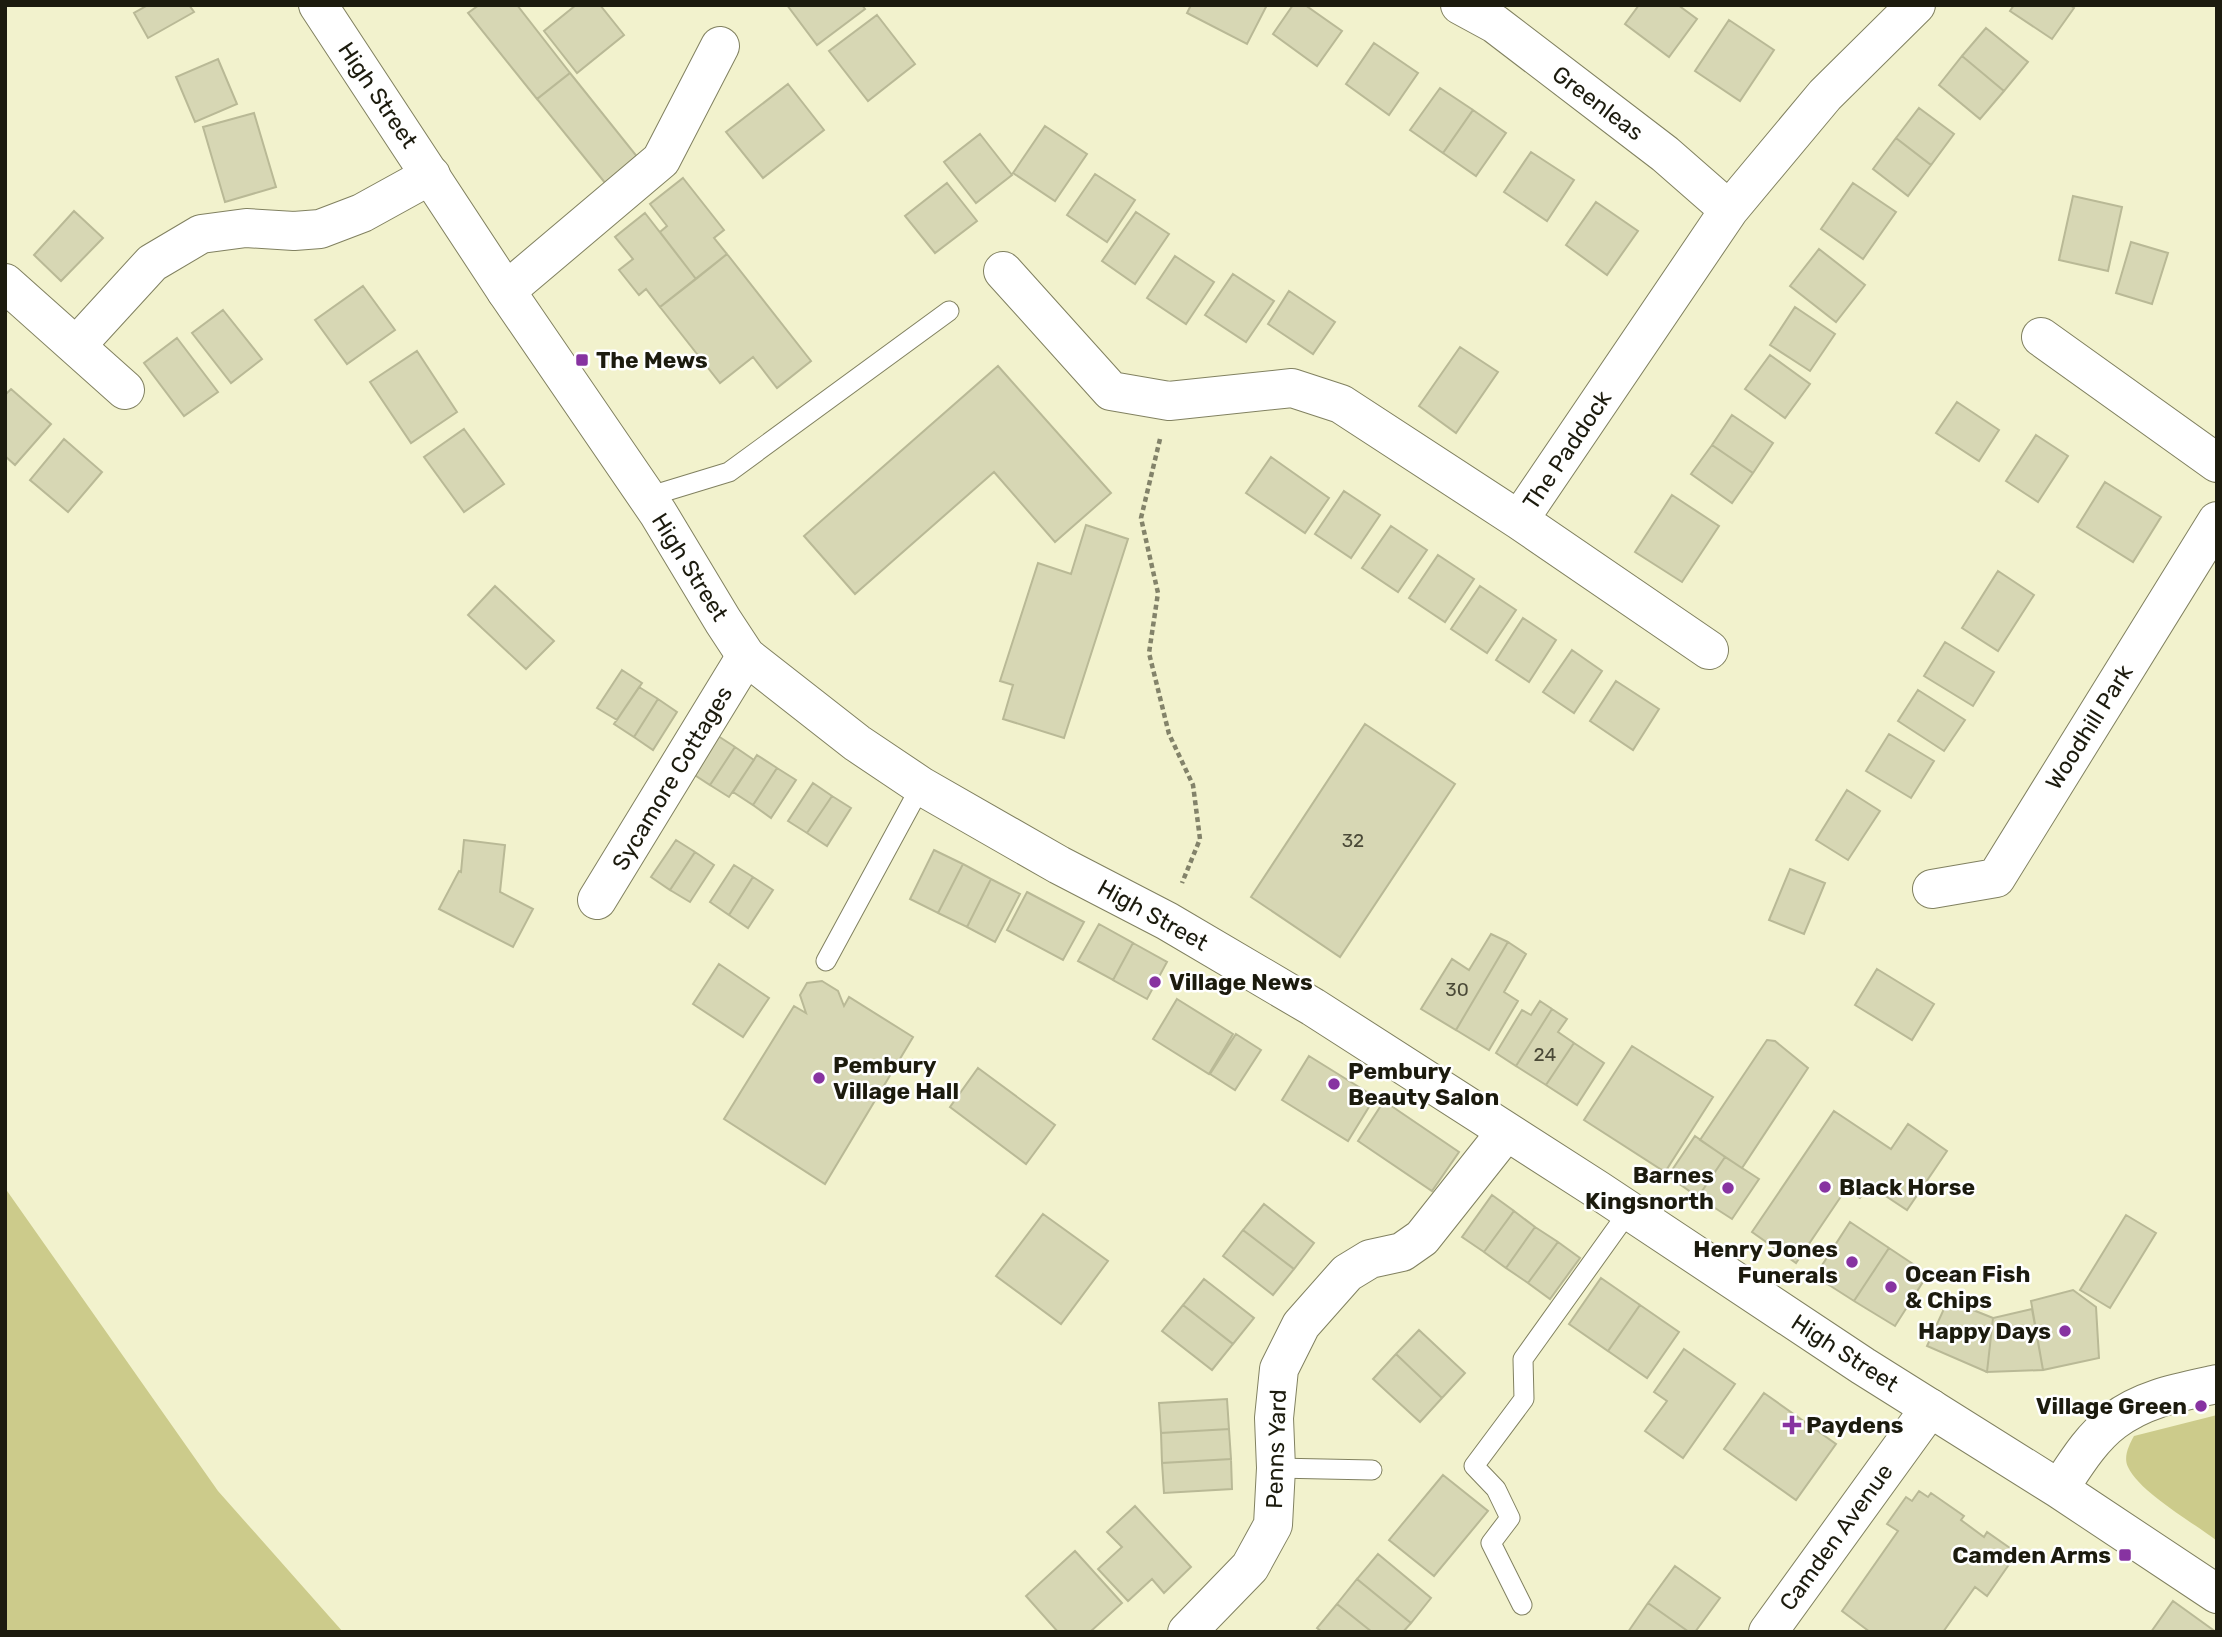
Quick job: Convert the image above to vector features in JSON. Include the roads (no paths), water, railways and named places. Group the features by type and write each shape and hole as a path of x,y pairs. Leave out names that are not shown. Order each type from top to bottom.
{"street":[{"name":"High Street","path":"318,5 506,291 647,497 746,656 857,743 921,786 1059,865 1167,921 1313,1007 2217,1594"},
{"name":"Greenleas","path":"1460,5 1496,24 1664,154 1730,210"},
{"name":"The Paddock","path":"1003,271 1111,391 1169,401 1292,388 1341,404 1519,520 1730,210 1825,95 1916,5"},
{"path":"506,291 661,160 720,46"},
{"path":"76,346 152,263 201,234 246,228 294,231 320,229 362,213 431,175"},
{"path":"5,283 125,390"},
{"path":"2041,337 2217,463"},
{"path":"1519,520 1709,650"},
{"name":"Woodhill Park","path":"1932,889 1996,878 2217,521"},
{"name":"Sycamore Cottages","path":"597,900 746,656"},
{"name":"Penns Yard","path":"1187,1632 1251,1567 1273,1525 1276,1468 1274,1418 1279,1369 1301,1325 1348,1273 1370,1259 1402,1252 1422,1238 1506,1132"},
{"path":"2059,1489 2089,1446 2113,1421 2155,1399 2217,1384"},
{"name":"Camden Avenue","path":"1768,1632 1930,1408"}],"lane":[{"path":"647,497 729,471 949,311"},
{"path":"826,961 921,786"},
{"path":"1522,1605 1491,1543 1510,1518 1496,1489 1474,1466 1524,1399 1523,1359 1629,1211"},
{"path":"1276,1468 1372,1470"}],"place":[{"name":"The Mews","path":"582,360"},
{"name":"Village News","path":"1155,982"},
{"name":"Pembury Village Hall","path":"819,1078"},
{"name":"Pembury Beauty Salon","path":"1334,1084"},
{"name":"Black Horse","path":"1825,1187"},
{"name":"Barnes Kingsnorth","path":"1728,1188"},
{"name":"Henry Jones Funerals","path":"1852,1262"},
{"name":"Ocean Fish & Chips","path":"1891,1287"},
{"name":"Happy Days","path":"2065,1331"},
{"name":"Village Green","path":"2201,1406"},
{"name":"Paydens","path":"1792,1425"},
{"name":"Camden Arms","path":"2125,1555"}]}
